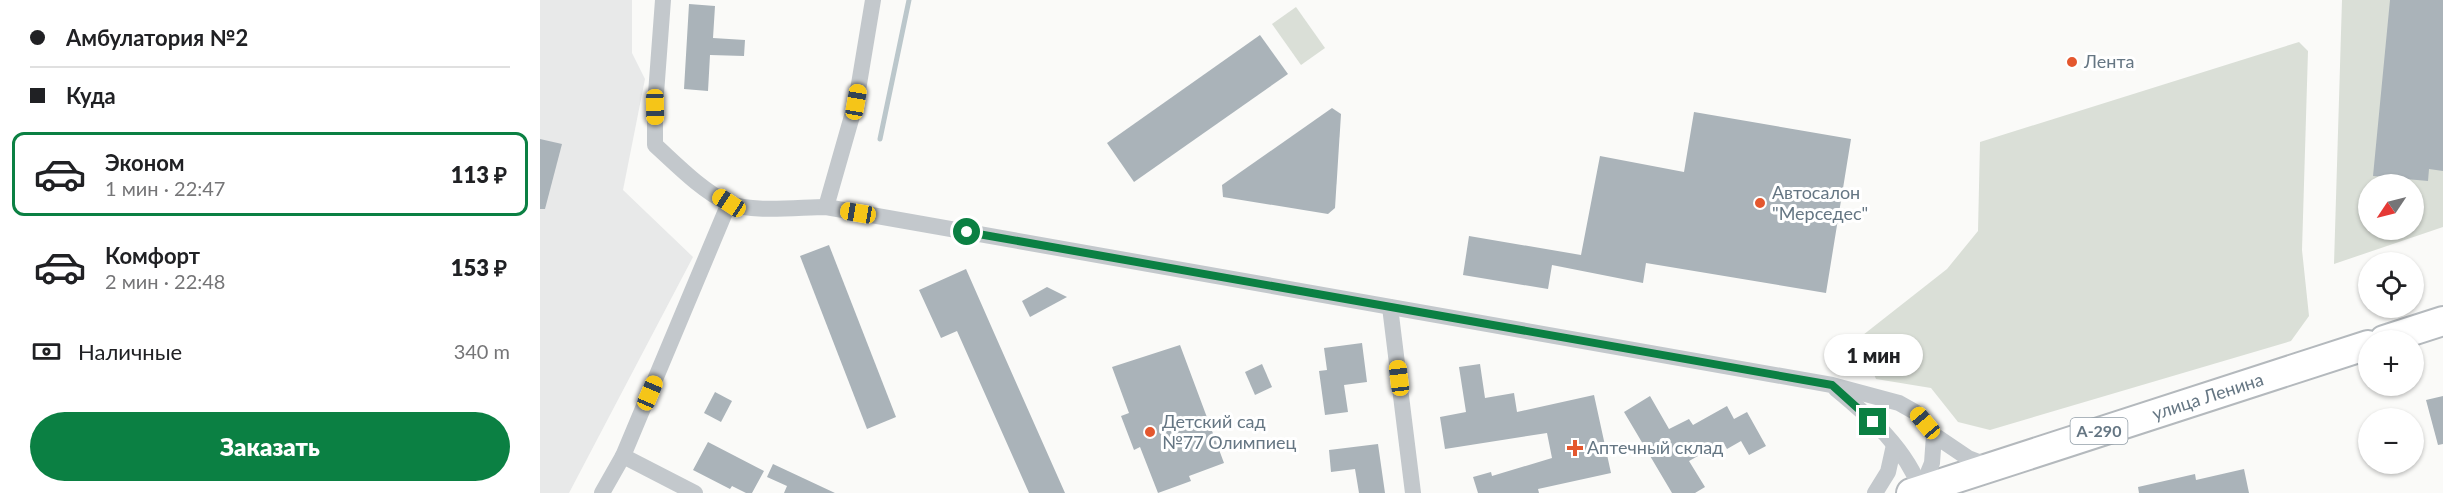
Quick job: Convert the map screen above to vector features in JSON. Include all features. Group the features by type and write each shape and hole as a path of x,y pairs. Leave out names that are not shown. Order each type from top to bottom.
{"highway":[{"path":"2415,330 2443,321"},
{"name":"улица Ленина","path":"1918,492 1989,466 2358,348"}],"street":[{"path":"663,0 655,107 656,145 693,179 729,203 752,207 826,207 1832,385 1899,403 1915,412 1934,435 1968,458 1989,466"},
{"path":"826,207 856,102 873,0"},
{"path":"602,493 623,456 729,203"},
{"path":"1390,307 1413,493"},
{"path":"1832,385 1863,411 1905,458 1918,492"},
{"path":"1918,492 1932,463 1934,435"},
{"path":"1875,493 1888,472 1894,445"},
{"path":"623,456 695,493"}],"shaded area":[{"path":"540,0 632,0 632,53 645,79 623,190 693,257 569,493 540,493"},
{"path":"2342,0 2443,0 2443,227 2424,233 2424,174 2358,174 2358,240 2405,240 2369,252 2358,252 2358,256 2334,264"},
{"path":"1296,7 1325,48 1301,65 1272,24"},
{"path":"2299,42 2308,51 2302,250 2309,316 2291,341 1990,430 1958,422 1931,388 1876,379 1866,356 1863,335 1947,269 1978,231 1980,142"}],"building":[{"path":"2390,0 2443,0 2443,171 2429,169 2428,181 2424,181 2424,174 2373,174"},
{"path":"689,4 715,6 713,38 745,40 744,56 710,55 708,91 684,89"},
{"path":"1260,35 1288,74 1134,182 1107,143"},
{"path":"1332,108 1341,114 1335,208 1328,214 1223,197 1222,185"},
{"name":"Автосалон \"Мерседес\"","path":"1694,112 1851,139 1826,293 1646,263 1643,283 1552,265 1548,289 1463,275 1469,236 1581,255 1600,156 1684,172"},
{"path":"540,139 562,144 545,209 540,209"},
{"path":"829,245 896,417 867,429 800,256"},
{"path":"966,269 1065,493 1029,493 957,331 941,338 919,290"},
{"path":"1047,287 1067,297 1030,317 1022,301"},
{"path":"1362,343 1367,382 1344,385 1348,412 1325,415 1319,371 1327,370 1324,348"},
{"path":"1180,345 1224,463 1189,476 1191,481 1158,493 1140,447 1134,450 1121,416 1129,413 1112,367"},
{"path":"1262,364 1272,387 1255,395 1245,372"},
{"path":"1480,364 1485,398 1514,393 1517,412 1594,395 1611,473 1538,489 1539,493 1478,493 1473,477 1491,472 1492,476 1552,458 1547,433 1445,449 1440,417 1466,412 1459,367"},
{"path":"715,392 732,401 721,422 704,413"},
{"path":"1650,396 1669,429 1689,419 1693,425 1727,406 1734,419 1747,412 1766,446 1749,455 1741,441 1727,449 1723,442 1689,461 1705,487 1695,493 1672,493 1624,412"},
{"path":"2443,396 2443,444 2438,445 2426,400"},
{"path":"708,442 764,471 752,493 746,493 732,486 730,489 693,470"},
{"path":"1378,444 1385,493 1359,493 1355,469 1331,472 1329,450"},
{"path":"773,464 835,493 784,493 787,486 767,477"},
{"path":"2244,469 2249,493 2139,493 2138,487 2195,474 2196,480"}],"waterway":[{"path":"880,139 909,0"}],"place":[{"name":"Лента","path":"2072,62"},
{"name":"Автосалон \"Мерседес\"","path":"1760,203"},
{"name":"Детский сад №77 Олимпиец","path":"1150,432"},
{"name":"Аптечный склад","path":"1575,448"}],"route":[{"path":"967,232 1832,385 1873,422"}]}
